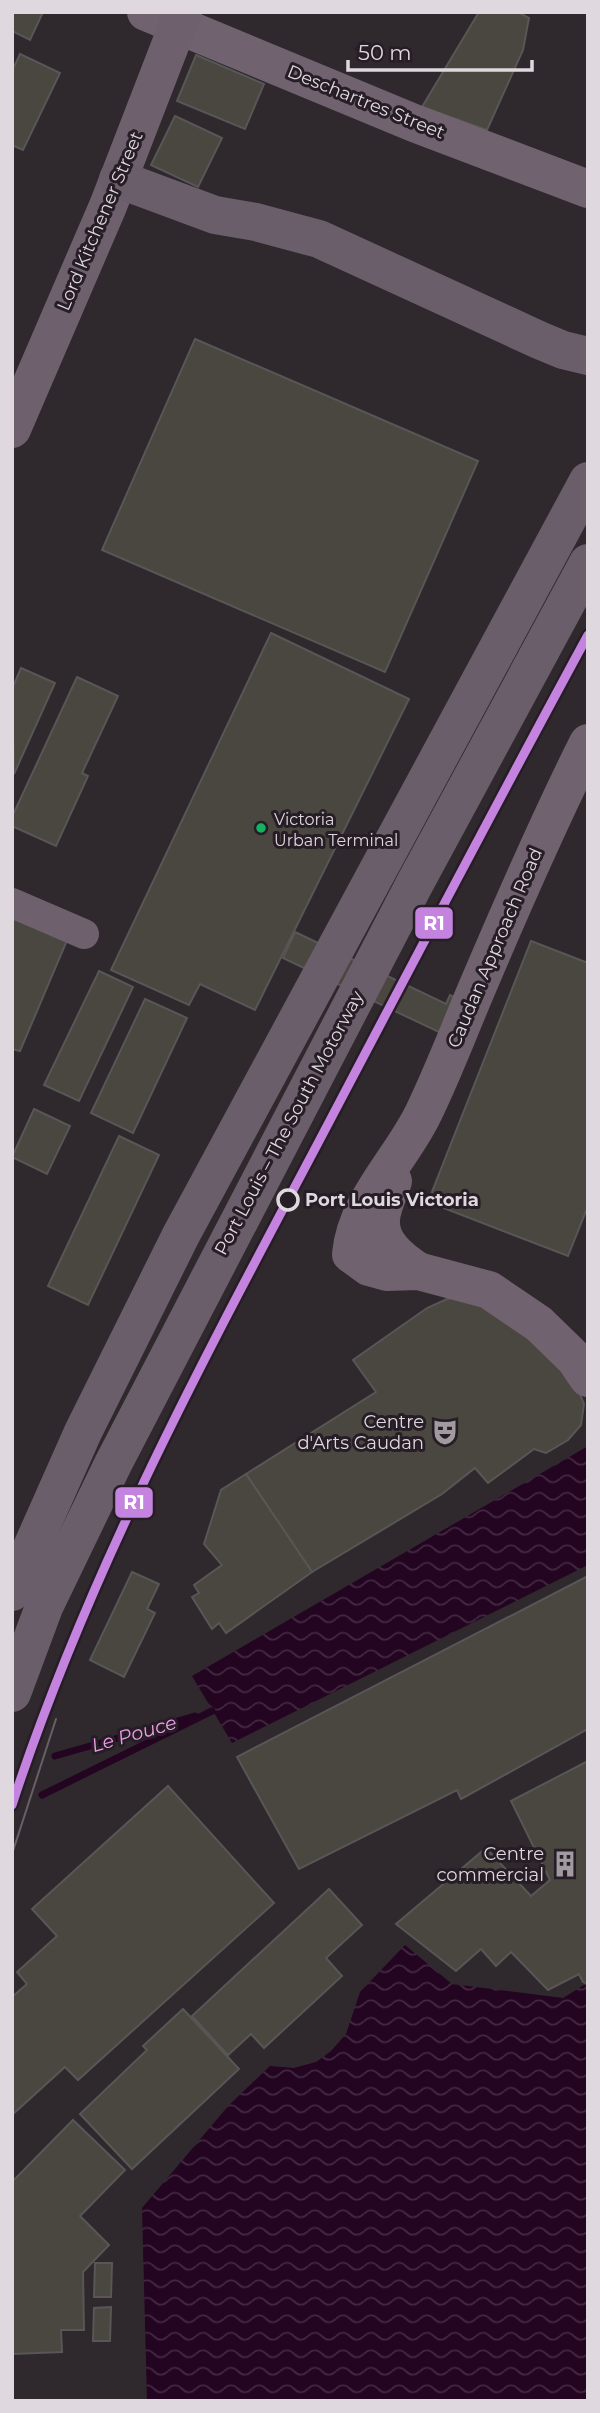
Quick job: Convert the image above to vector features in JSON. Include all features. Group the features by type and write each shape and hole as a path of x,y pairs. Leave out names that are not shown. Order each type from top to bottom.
{"highway":[{"path":"118,179 215,215 256,222 319,239 539,340 588,356"},
{"path":"570,514 588,467"},
{"path":"12,1592 83,1432 181,1235 588,481"},
{"name":"Port Louis – The South Motorway","path":"12,1693 44,1607 113,1464 407,897 588,563"}],"main road":[{"name":"Lord Kitchener Street","path":"12,429 118,179 169,17"}],"street":[{"name":"Deschartres Street","path":"169,17 414,122 588,189"},
{"name":"Caudan Approach Road","path":"588,743 513,902 423,1114 402,1152 360,1216 353,1235 351,1254 369,1266 387,1272 418,1271 489,1290 539,1324 575,1359 588,1378"},
{"path":"12,903 84,934"}],"water":[{"path":"588,1446 588,1565 232,1743 192,1676"},
{"path":"405,1945 452,1984 563,1998 584,1985 588,1987 588,2401 147,2401 142,2208 229,2105 270,2066 294,2068 316,2062 331,2051 346,2034 360,1992"}],"building":[{"path":"12,12 43,12 30,40 12,31"},
{"path":"479,12 518,12 529,18 523,50 487,130 422,107"},
{"path":"20,54 60,73 23,150 12,145 12,71"},
{"path":"196,55 264,84 245,129 177,101"},
{"path":"175,116 222,138 198,187 151,165"},
{"path":"195,339 478,461 385,672 102,550"},
{"name":"Victoria Urban Terminal","path":"271,633 409,699 255,1010 200,984 189,1005 111,970"},
{"path":"21,668 55,683 14,774 12,689"},
{"path":"77,677 118,696 82,773 88,776 56,846 12,826 12,817"},
{"path":"12,915 68,938 20,1051 12,1049"},
{"path":"295,932 446,1004 450,995 458,999 441,1033 283,958"},
{"path":"531,941 588,963 588,1206 568,1256 428,1202"},
{"path":"99,971 133,987 79,1101 44,1085"},
{"path":"145,999 187,1018 133,1133 91,1113"},
{"path":"34,1109 70,1126 47,1174 12,1157"},
{"path":"119,1136 159,1155 88,1305 48,1286"},
{"name":"Centre d'Arts Caudan","path":"468,1295 542,1346 575,1382 584,1404 581,1425 568,1440 546,1453 534,1449 488,1483 475,1468 442,1494 312,1572 246,1474 376,1392 353,1360 427,1308 447,1299"},
{"path":"246,1474 312,1572 226,1633 219,1623 212,1629 192,1597 199,1593 194,1585 222,1565 204,1544 221,1490"},
{"path":"132,1572 159,1584 147,1609 155,1613 124,1677 90,1660"},
{"path":"588,1576 588,1729 461,1799 457,1790 299,1869 237,1757"},
{"name":"Centre commercial","path":"588,1761 588,1984 583,1982 579,1974 548,1990 511,1952 496,1966 481,1949 456,1971 396,1924 486,1848 531,1896 550,1880 511,1801"},
{"path":"168,1786 274,1903 78,2080 65,2067 12,2115 12,1997 27,1984 17,1972 57,1936 32,1909"},
{"path":"329,1889 362,1925 326,1958 342,1976 264,2048 251,2034 228,2055 192,2016"},
{"path":"183,2009 239,2069 132,2169 80,2114 147,2050 143,2046"},
{"path":"73,2120 125,2170 80,2216 109,2245 83,2272 84,2330 61,2330 62,2352 12,2354 12,2182"},
{"path":"95,2263 112,2263 111,2297 94,2297"},
{"path":"111,2307 110,2341 93,2341 94,2308"}],"waterway":[{"path":"42,1795 212,1711"},
{"name":"Le Pouce","path":"55,1756 195,1716"}],"tram line":[{"path":"12,1854 56,1719"}],"transit line":[{"name":"R1","path":"12,1805 76,1634 190,1387 588,635"}],"place":[{"name":"Victoria Urban Terminal","path":"261,828"},
{"name":"Port Louis Victoria","path":"288,1200"},
{"name":"Centre d'Arts Caudan","path":"445,1432"},
{"name":"Centre commercial","path":"565,1864"}]}
